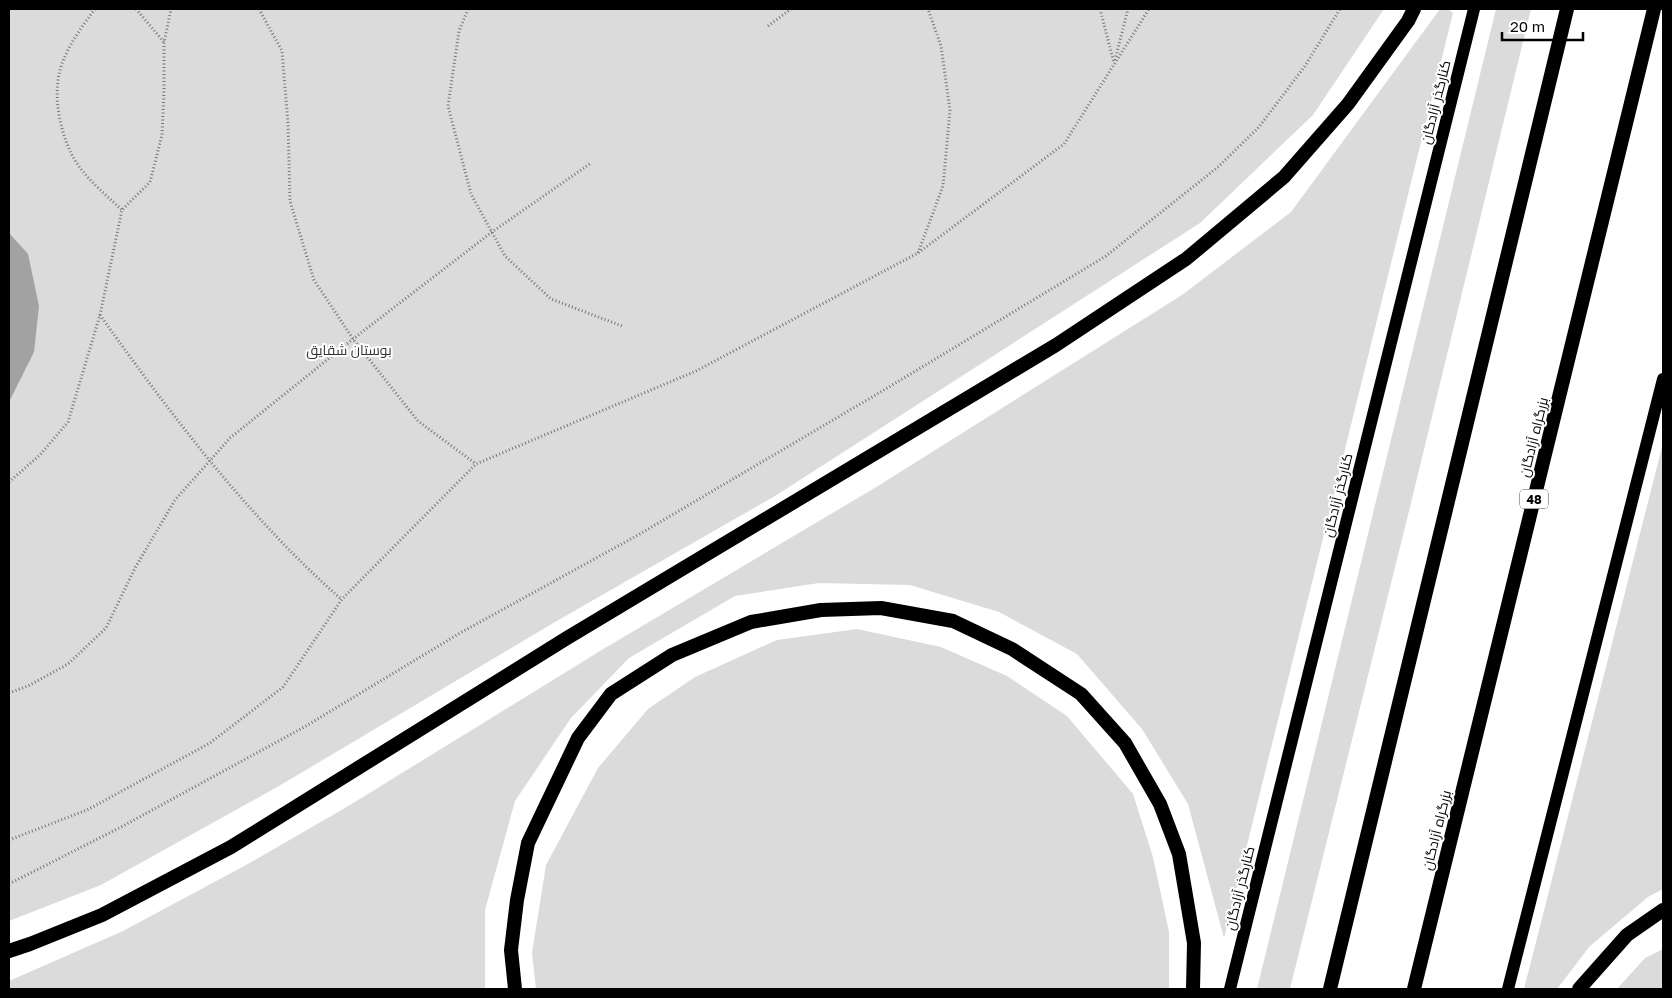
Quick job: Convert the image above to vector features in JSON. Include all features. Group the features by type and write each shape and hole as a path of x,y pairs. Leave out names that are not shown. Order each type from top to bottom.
{"highway":[{"path":"9,951 102,916 231,847 567,638 1056,345 1186,260 1284,177 1348,104 1408,21 1414,9"},
{"path":"1330,989 1567,9"},
{"name":"بزرگراه آزادگان","path":"1414,989 1654,9"},
{"path":"516,989 511,950 517,900 528,843 578,738 611,694 672,655 751,622 821,610 881,608 953,621 1012,649 1081,694 1125,743 1160,804 1179,854 1194,943 1192,989"},
{"path":"1580,989 1627,935 1663,910"}],"main road":[{"name":"کنارگذر آزادگان","path":"1230,989 1474,9"},
{"path":"1508,989 1663,379"}],"path":[{"path":"95,9 63,61 56,92 61,126 74,157 95,185 122,210"},
{"path":"136,9 164,43"},
{"path":"9,482 40,455 68,422 100,315 122,210 150,182 155,164 162,135 164,43 171,9"},
{"path":"258,9 282,51 288,123 290,201 314,280 353,339 418,421 476,464"},
{"path":"468,9 459,31 448,106 471,194 505,256 551,299 622,326"},
{"path":"768,26 791,9"},
{"path":"918,253 943,186 950,110 941,46 928,9"},
{"path":"1100,9 1115,63"},
{"path":"1115,63 1128,9"},
{"path":"9,840 87,810 210,743 283,687 342,599 476,464 696,371 918,253 1064,144 1149,9"},
{"path":"9,884 122,826 306,726 460,633 647,530 905,378 1106,256 1218,167 1259,127 1305,66 1340,9"},
{"path":"9,693 28,686 68,664 106,628 135,568 175,500 230,438 353,339 492,232 591,163"},
{"path":"100,315 143,376 266,526 310,572 342,599"}],"green space":[{"name":"بوستان شقایق","path":"9,9 1384,9 1313,115 1200,223 775,496 555,622 279,786 101,885 9,921"},
{"path":"1440,9 1448,9 1453,13 1224,938 1188,804 1142,729 1077,654 999,612 910,585 819,583 735,596 629,658 571,718 515,801 485,910 485,989 9,989 9,981 123,931 246,865 350,805 600,651 878,486 1182,295 1291,212"},
{"path":"1496,9 1531,9 1290,989 1257,989"},
{"path":"1663,443 1663,889 1648,897 1590,946 1557,989 1524,989"},
{"path":"857,629 941,647 1007,676 1067,716 1133,794 1153,857 1169,932 1169,989 536,989 532,953 546,865 598,768 648,709 695,677 777,640"},
{"path":"1663,949 1663,989 1617,989 1645,958"}],"shaded area":[{"path":"9,233 28,254 39,306 34,352 9,402"}]}
